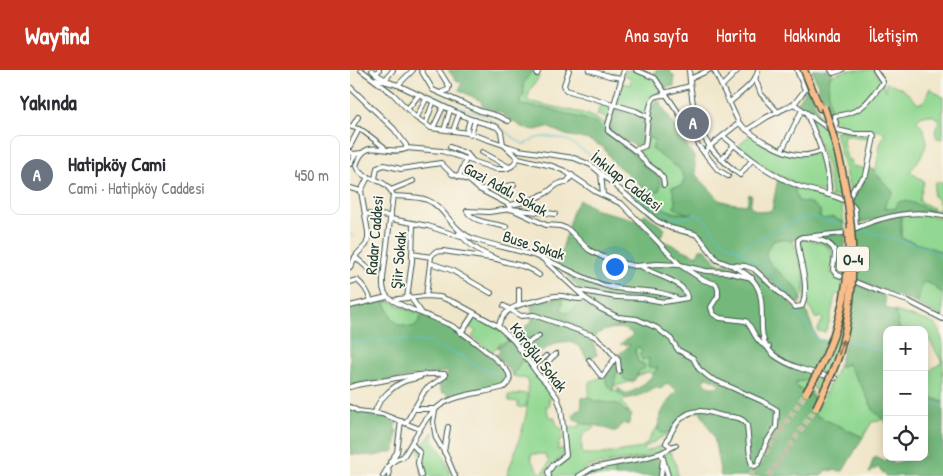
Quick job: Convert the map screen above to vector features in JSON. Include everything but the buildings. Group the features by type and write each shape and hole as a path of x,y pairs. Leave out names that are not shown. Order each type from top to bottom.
{"highway":[{"name":"O-4","path":"804,70 822,108 841,180 847,221 849,259 844,296 834,336 822,366 806,393"},
{"name":"O-4","path":"809,70 845,179 851,220 853,259 844,339 833,372 816,408"}],"street":[{"name":"İnkılap Caddesi","path":"361,70 376,74 411,114 428,127 436,130 468,132 524,151 574,158 591,165 657,222 671,228 695,234 714,258 730,265 754,269 793,305 800,307 803,302 804,278 798,240 802,237"},
{"path":"372,70 384,82 398,85"},
{"path":"383,70 389,74"},
{"path":"385,80 393,70"},
{"path":"398,85 413,70"},
{"path":"421,70 432,89 480,111 508,121"},
{"path":"439,70 449,88 447,91 440,92"},
{"path":"569,70 564,85 567,90 639,112 648,118"},
{"path":"589,70 622,78"},
{"path":"624,70 608,125 608,131 634,150 662,176 664,184"},
{"path":"636,70 654,76 689,128 701,130"},
{"path":"689,70 696,116 710,146 740,176 752,160"},
{"path":"690,79 709,70"},
{"path":"714,70 739,123 747,130 782,150 798,155 821,151"},
{"path":"722,86 738,70"},
{"path":"747,130 794,104 805,90 797,70"},
{"path":"831,70 833,73 842,70"},
{"path":"834,130 836,123 834,116 848,115 860,108 884,82 875,70"},
{"path":"730,102 755,78 758,71"},
{"path":"376,74 426,100 472,120 498,128 502,135 503,144 518,158 552,166 572,175 603,195 622,204 680,265 703,280 714,283 717,286 718,296 710,309 713,314 720,318 746,321 762,345 769,347"},
{"path":"755,78 759,92 778,112"},
{"path":"634,150 645,146 648,118 654,98 690,86"},
{"path":"350,87 398,134 405,142 406,148"},
{"path":"410,107 418,96"},
{"path":"418,115 426,100"},
{"path":"426,122 433,103"},
{"path":"794,104 825,127 855,134 872,134 874,136 866,175 854,188 848,202"},
{"path":"434,126 443,107"},
{"path":"445,127 450,110"},
{"path":"782,150 804,111"},
{"path":"804,111 821,151 829,177 829,196"},
{"path":"680,113 686,116 696,116"},
{"path":"454,128 459,114"},
{"path":"358,117 351,127 359,129 386,148"},
{"path":"469,131 472,120"},
{"path":"704,152 739,123"},
{"path":"350,146 359,129"},
{"path":"723,136 766,170 804,188 848,202 854,206 856,228"},
{"path":"698,145 718,170 728,176"},
{"path":"450,146 466,154 474,162"},
{"path":"722,159 734,146"},
{"path":"350,152 362,153 365,150 374,148 400,151 406,148 440,151 496,169 509,168 518,158"},
{"path":"482,152 509,168"},
{"name":"Radar Caddesi","path":"362,153 356,168 368,177 385,183 393,196 383,278 383,290 387,298 452,326 505,368 509,374 509,382 502,388 446,402 436,409"},
{"path":"350,164 356,154"},
{"path":"459,177 466,159"},
{"name":"Gazi Adalı Sokak","path":"375,179 376,169 379,166 386,165 401,169 442,163 452,174 470,181 478,189 511,207 546,225 566,228 589,250 609,260 641,266 657,264 680,265 752,278"},
{"path":"601,173 603,195"},
{"path":"506,227 475,219 467,211 493,212 511,207 539,196 559,182 567,182 572,175"},
{"path":"350,267 368,240 361,191 368,177"},
{"path":"391,190 413,181"},
{"path":"478,189 514,185"},
{"path":"350,188 361,191"},
{"name":"Buse Sokak","path":"393,196 414,197 429,201 442,212 455,228 472,238 542,258 604,285 636,291 650,290 662,292 678,300"},
{"path":"511,207 555,214"},
{"path":"802,237 844,233 875,220 906,213 943,216"},
{"path":"365,214 432,227 463,237"},
{"name":"Şiir Sokak","path":"409,298 413,224"},
{"path":"455,228 474,248 497,259"},
{"path":"802,237 821,241 831,246 835,253 832,269 836,274 908,301 943,319"},
{"path":"426,296 431,257 438,250 497,259 529,268 539,276"},
{"path":"412,254 431,257"},
{"path":"355,257 370,270"},
{"path":"542,258 585,298 614,315 640,320 657,328 671,339 678,350 693,358 699,369 710,378 762,401 777,410 776,428 766,443 758,464 755,466 752,465 750,458 745,421 737,417 700,411 686,415 677,423 666,443 674,446 661,453 644,458 596,466 578,476"},
{"path":"430,263 451,270 491,293"},
{"path":"730,265 752,278 758,288 761,298 764,336 775,355 796,366 835,378"},
{"name":"Gazi Adalı Sokak","path":"641,266 668,278 684,291 686,298 678,300"},
{"path":"350,282 356,280 364,286 369,292 371,301"},
{"path":"519,289 519,304"},
{"path":"576,289 621,298 642,298 664,302 678,300"},
{"name":"Köroğlu Sokak","path":"394,301 398,298 426,296 435,296 452,301 498,326 513,339 533,367 546,378 560,405 566,453 565,458 548,472 549,476"},
{"path":"498,326 501,318 510,309 519,304 556,296 577,300 585,298"},
{"path":"350,306 387,298"},
{"path":"409,298 421,312"},
{"path":"504,306 521,316 534,314 594,336 605,344 616,357 619,362 619,371"},
{"path":"461,333 474,314"},
{"path":"513,339 530,342 539,336"},
{"path":"546,378 544,370 548,362 556,354"},
{"path":"533,367 546,356"},
{"path":"589,360 602,377 616,357"},
{"path":"350,387 361,383 396,378 445,375 425,390 406,423"},
{"path":"375,413 378,405 396,387 404,382 424,376"},
{"path":"350,407 358,411 375,413 401,421 420,429"},
{"path":"414,409 436,409"},
{"path":"388,466 394,460 402,459 420,429 436,409"},
{"path":"436,409 433,419 436,438 455,476"},
{"path":"383,476 396,453 401,421"},
{"path":"444,452 448,427"},
{"path":"412,444 420,453 418,463 421,476"},
{"path":"661,453 668,476"},
{"path":"662,476 663,458"},
{"path":"388,466 389,476"}],"green space":[{"path":"448,70 532,70 523,84 524,95 520,105 550,109 597,123 624,149 632,152 642,165 657,177 661,184 659,191 652,194 614,163 603,147 589,140 566,135 547,127 536,130 523,128 500,112 483,107 481,101 459,90 462,83 456,80"},
{"path":"532,70 537,70 535,75 540,76 530,90 527,101 587,114 605,124 607,118 597,115 601,102 613,106 607,125 608,131 636,153 643,162 660,176 664,185 661,174 646,162 638,151 648,148 646,143 647,137 655,140 652,149 679,168 685,179 681,186 672,187 676,205 674,207 683,212 696,214 670,211 658,206 646,197 639,184 652,194 659,191 660,180 642,165 632,152 624,149 597,123 550,109 520,105 524,95 523,84"},
{"path":"626,70 638,71 648,75 660,87 662,93 654,96 652,99 648,115 617,104 622,83 630,85 631,78 624,75"},
{"path":"655,70 670,70 671,74 674,75 674,86 663,88 653,74 656,72"},
{"path":"798,70 802,70 823,125 796,104 806,89"},
{"path":"812,70 828,70 831,74 829,92 834,126"},
{"path":"848,70 874,70 886,91 886,83 896,86 908,93 918,104 924,101 930,88 943,97 943,139 937,138 935,132 939,120 932,115 920,116 917,121 925,134 925,147 910,171 924,182 919,201 933,208 932,210 940,210 937,199 933,196 935,182 943,183 943,215 930,212 931,210 905,201 895,209 884,208 893,192 872,169 876,170 880,145 885,133 875,130 874,133 861,133 837,130 836,118 832,116 828,89 829,78 831,74"},
{"path":"657,98 694,157 696,175 720,200 747,205 749,194 752,196 750,206 755,210 772,210 778,178 793,185 798,201 810,203 820,210 820,217 824,219 833,217 844,223 845,232 800,236 793,241 778,239 769,246 766,254 769,261 797,289 800,297 799,305 753,266 732,263 717,257 704,239 694,232 665,223 652,216 623,189 674,213 693,214 673,207 676,205 672,187 681,186 685,179 679,168 652,149 655,140 647,137 652,106"},
{"path":"615,106 639,113 647,118 642,146 637,147 610,131"},
{"path":"809,116 825,128 841,198 831,195 828,168"},
{"path":"835,131 872,136 872,139 844,135 843,142 847,159 850,160 852,166 866,169 865,174 850,191"},
{"path":"752,135 792,155 820,153 825,169 828,193 799,185 770,171 738,147 746,138"},
{"path":"868,169 872,169 893,192 884,208 895,209 898,203 903,201 932,212 908,212 858,223 851,196"},
{"path":"793,185 841,201 844,223 820,217 820,210 810,203 798,201"},
{"path":"580,200 597,210 638,220 645,214 665,229 659,239 697,256 700,249 706,249 716,261 726,265 743,267 756,273 796,309 802,308 804,305 817,339 829,341 814,376 796,382 795,386 813,397 815,415 863,437 843,471 826,470 821,476 721,476 714,437 700,411 686,415 669,433 662,433 658,430 661,414 677,390 667,383 661,389 655,387 649,392 627,399 618,392 618,388 625,393 639,387 658,368 648,367 649,359 642,360 640,355 642,349 638,347 635,349 635,354 638,362 645,365 644,369 640,370 634,381 625,380 620,371 621,362 617,356 630,345 620,344 633,335 625,329 605,330 596,335 593,342 597,355 587,359 579,347 565,342 553,345 531,360 518,344 520,331 532,322 531,303 563,298 561,310 568,313 583,302 579,289 558,264 573,210","holes":["706,376 721,384 716,387 710,387 702,381 706,379"]},
{"path":"920,214 943,218 943,252 901,238 901,215"},
{"path":"901,215 901,238 943,252 943,294 931,284 922,283 916,303 855,280 855,230 860,226"},
{"path":"845,234 845,276 838,273 835,269 837,258 835,250 811,236"},
{"path":"807,239 822,243 832,250 831,273 843,279 841,295 836,294 835,296 825,332 817,331 823,319 820,317 816,319 807,303 805,303 805,268 800,244"},
{"path":"776,240 793,241 798,253 803,277 801,301 794,287 768,261 766,254 768,248"},
{"path":"850,281 844,324 837,355 819,398 813,387"},
{"path":"854,283 884,295 886,308 895,311 899,326 883,326 883,420 874,411 847,363 838,367 847,338"},
{"path":"922,283 931,284 943,294 943,317 916,303"},
{"path":"563,298 584,302 568,313 561,310"},
{"path":"381,301 393,303 422,315 415,326 400,325 394,321 385,303"},
{"path":"381,301 385,303 395,322 399,325 416,326 422,315 456,331 480,347 500,365 508,378 503,385 448,398 446,392 442,393 439,386 439,381 449,374 446,372 350,386 350,308"},
{"path":"895,311 930,322 938,327 943,343 943,402 928,396 928,372 942,362 928,340 928,326 899,326"},
{"path":"476,317 498,328 511,340 500,344 492,352 472,337 476,331 469,327"},
{"path":"511,340 524,356 513,376 496,355 501,350 497,347"},
{"path":"638,347 642,349 641,357 648,358 649,363 658,367 654,374 648,372 637,376 643,363 638,362 635,349"},
{"path":"524,356 549,388 552,398 548,400 550,405 546,406 549,417 554,417 558,427 562,430 563,440 560,439 557,450 564,448 564,453 562,457 549,467 547,476 507,476 523,428 528,403 527,379 513,376","holes":["531,454 545,454 549,462 542,474 533,463"]},
{"path":"616,359 618,365 613,391 607,385 605,376"},
{"path":"847,363 874,411 882,419 872,422 863,437 815,415 813,397 809,394 811,390 818,408 838,367"},
{"path":"620,371 625,380 634,381 615,386 614,379"},
{"path":"605,376 607,385 627,399 622,402 630,413 612,404 594,401 589,397 589,382"},
{"path":"814,376 804,392 795,386 796,382"},
{"path":"519,393 527,394 526,407 518,407 518,402 509,401 508,395 519,395"},
{"path":"928,396 943,402 943,476 886,476 878,467 869,473 873,459 876,457 893,463 928,461"},
{"path":"589,397 594,401 618,404 623,410 632,415 628,425 623,423 616,432 599,426 580,423 574,419 573,414 581,410 582,398"},
{"path":"350,408 385,416 397,421 394,430 397,430 395,451 374,456 350,454"},
{"path":"581,422 593,425 595,428 586,432 582,438 583,454 603,454 641,448 646,444 658,426 658,430 669,433 644,448 646,452 662,445 660,452 643,457 598,464 589,467 576,476 552,476 550,474 552,468 568,455 565,430 582,425"},
{"path":"433,432 433,441 443,454 451,476 423,476 416,444 424,443"},
{"path":"670,451 678,476 669,476 663,455"},
{"path":"656,456 660,468 660,476 616,476 612,464"},
{"path":"611,464 616,476 582,476 592,469"}],"waterway":[{"path":"409,88 442,98 455,106 484,115 522,144 545,137 569,141 630,182 638,197 648,204 662,208 673,218 679,219 696,214 703,218 720,239 763,265 793,302"},
{"path":"737,250 794,221 812,217 840,224"},
{"path":"859,229 930,249 943,257"},
{"path":"350,235 354,236"},
{"path":"796,310 817,339 829,341"},
{"path":"845,339 883,352"},
{"path":"350,343 381,340 413,340 430,343 464,357 472,364 493,372"},
{"path":"928,402 943,406"}],"tunnel":[{"path":"750,476 806,393"},
{"path":"769,476 816,408"}],"place":[{"name":"Hatipköy Cami","path":"693,123"}]}
